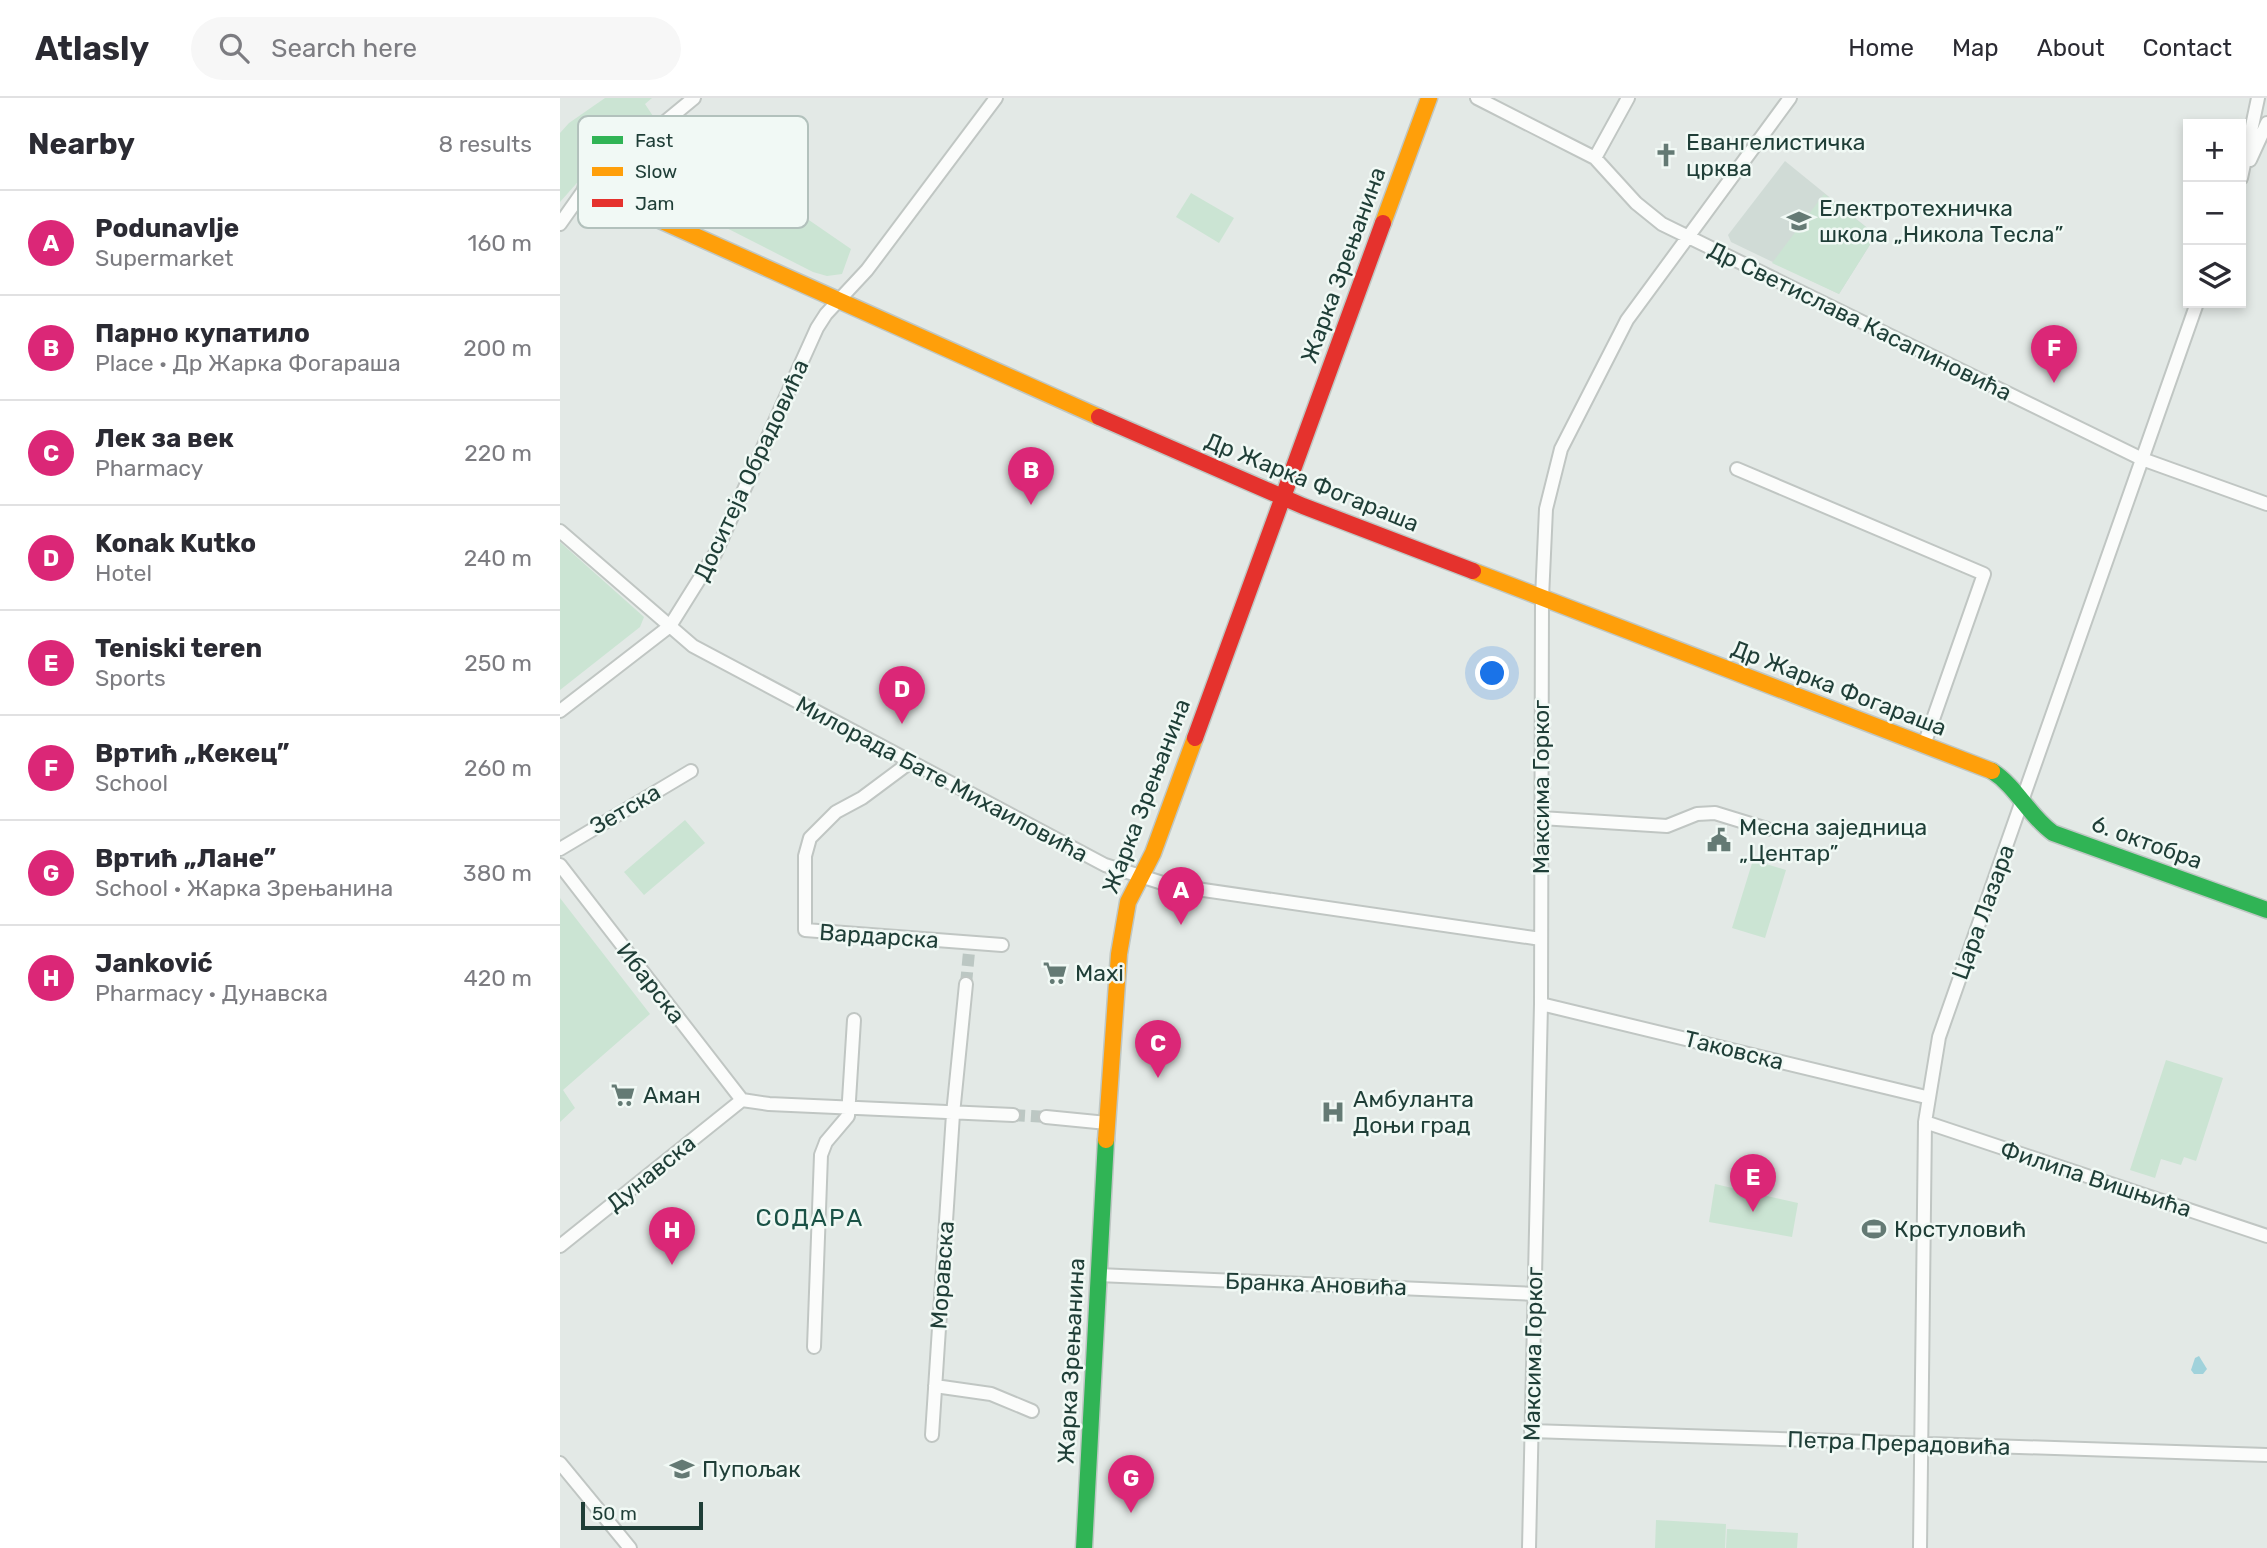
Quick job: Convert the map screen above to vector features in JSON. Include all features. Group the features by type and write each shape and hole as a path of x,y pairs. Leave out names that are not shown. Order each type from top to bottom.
{"street":[{"path":"672,116 694,98"},
{"name":"Доситеја Обрадовића","path":"560,711 670,626 715,554 817,328 867,270 996,98"},
{"name":"Жарка Зрењанина","path":"1084,1548 1107,1123 1124,919 1153,853 1429,98"},
{"name":"Др Светислава Касапиновића","path":"1477,98 1595,158 1662,225 2142,459 2267,504"},
{"path":"1595,158 1628,98"},
{"name":"Максима Горког","path":"1529,1548 1541,1004 1542,598 1546,509 1561,449 1627,320 1790,98"},
{"path":"2246,155 2258,98"},
{"path":"2246,168 2267,123"},
{"path":"560,224 578,198"},
{"name":"Др Жарка Фогараша","path":"675,228 837,302 1282,497 2004,778 2023,802"},
{"name":"Цара Лазара","path":"1920,1548 1925,1122 1939,1037 2195,308"},
{"path":"1737,469 1984,574 1924,745"},
{"name":"Милорада Бате Михаиловића","path":"560,531 693,646 1105,865 1140,878 1541,939"},
{"name":"Вардарска","path":"909,762 862,798 836,812 810,838 805,856 806,930 969,947 1002,945"},
{"name":"Зетска","path":"560,849 691,771"},
{"name":"6. октобра","path":"2023,802 2037,820 2053,833 2267,910"},
{"path":"1541,818 1667,826 1697,814 1715,813 1767,829"},
{"name":"Ибарска","path":"560,865 742,1100"},
{"name":"Моравска","path":"932,1435 953,1114 966,984"},
{"name":"Таковска","path":"1541,1004 1927,1097"},
{"path":"814,1347 821,1154 826,1142 848,1116 854,1020"},
{"path":"742,1100 849,1109 1013,1115"},
{"name":"Дунавска","path":"560,1246 742,1100"},
{"path":"1046,1117 1107,1123"},
{"name":"Филипа Вишњића","path":"1925,1122 2267,1236"},
{"name":"Бранка Ановића","path":"1098,1275 1535,1294"},
{"path":"935,1387 991,1394 1032,1411"},
{"name":"Петра Прерадовића","path":"1531,1431 2267,1455"},
{"path":"560,1463 630,1548"}],"shaded area":[{"name":"Електротехничка школа „Никола Тесла”","path":"1785,161 1876,235 1839,294 1731,242 1728,235"}],"green space":[{"path":"605,98 652,98 645,104 653,116 579,116"},
{"path":"578,117 578,182 560,202 560,133"},
{"path":"1191,193 1234,218 1219,243 1176,217"},
{"path":"1824,194 1876,235 1839,294 1772,263"},
{"path":"808,219 851,249 842,274 827,276 813,272 727,228 808,228"},
{"path":"560,542 644,617 640,627 560,690"},
{"path":"685,820 705,843 644,895 624,872"},
{"path":"1753,860 1786,870 1765,938 1732,928"},
{"path":"560,898 650,1014 563,1090 575,1108 560,1122"},
{"path":"2166,1060 2223,1078 2196,1161 2184,1157 2181,1165 2161,1159 2155,1178 2130,1170"},
{"path":"1715,1184 1798,1203 1792,1237 1709,1222"},
{"path":"1656,1520 1726,1524 1725,1548 1655,1548"},
{"path":"1727,1529 1798,1533 1797,1548 1726,1548"}],"water":[{"path":"2199,1356 2207,1369 2203,1374 2194,1374 2191,1370 2195,1358"}],"tunnel":[{"path":"966,984 969,952"},
{"path":"1013,1115 1046,1117"}],"traffic: fast":[{"path":"1992,771 2009,785 2053,833 2267,910"},
{"path":"1084,1548 1106,1140"}],"traffic: slow":[{"path":"1383,223 1429,98"},
{"path":"677,228 1099,417"},
{"path":"1473,571 1992,771"},
{"path":"1106,1140 1119,954 1128,902 1153,853 1195,738"}],"traffic: jam":[{"path":"1195,738 1383,223"},
{"path":"1099,417 1303,506 1473,571"}],"place":[{"name":"Евангелистичка црква","path":"1666,155"},
{"name":"Електротехничка школа „Никола Тесла”","path":"1799,221"},
{"name":"Вртић „Кекец”","path":"2054,383"},
{"name":"Парно купатило","path":"1031,505"},
{"name":"Konak Kutko","path":"902,724"},
{"name":"Месна заједница „Центар”","path":"1719,840"},
{"name":"Podunavlje","path":"1181,925"},
{"name":"Maxi","path":"1055,973"},
{"name":"Лек за век","path":"1158,1078"},
{"name":"Аман","path":"623,1095"},
{"name":"Амбуланта Доњи град","path":"1333,1112"},
{"name":"Teniski teren","path":"1753,1212"},
{"name":"Крстуловић","path":"1874,1229"},
{"name":"Janković","path":"672,1265"},
{"name":"Пупољак","path":"682,1469"},
{"name":"Вртић „Лане”","path":"1131,1513"}],"district":[{"name":"СОДАРА","path":"810,1218"}]}
